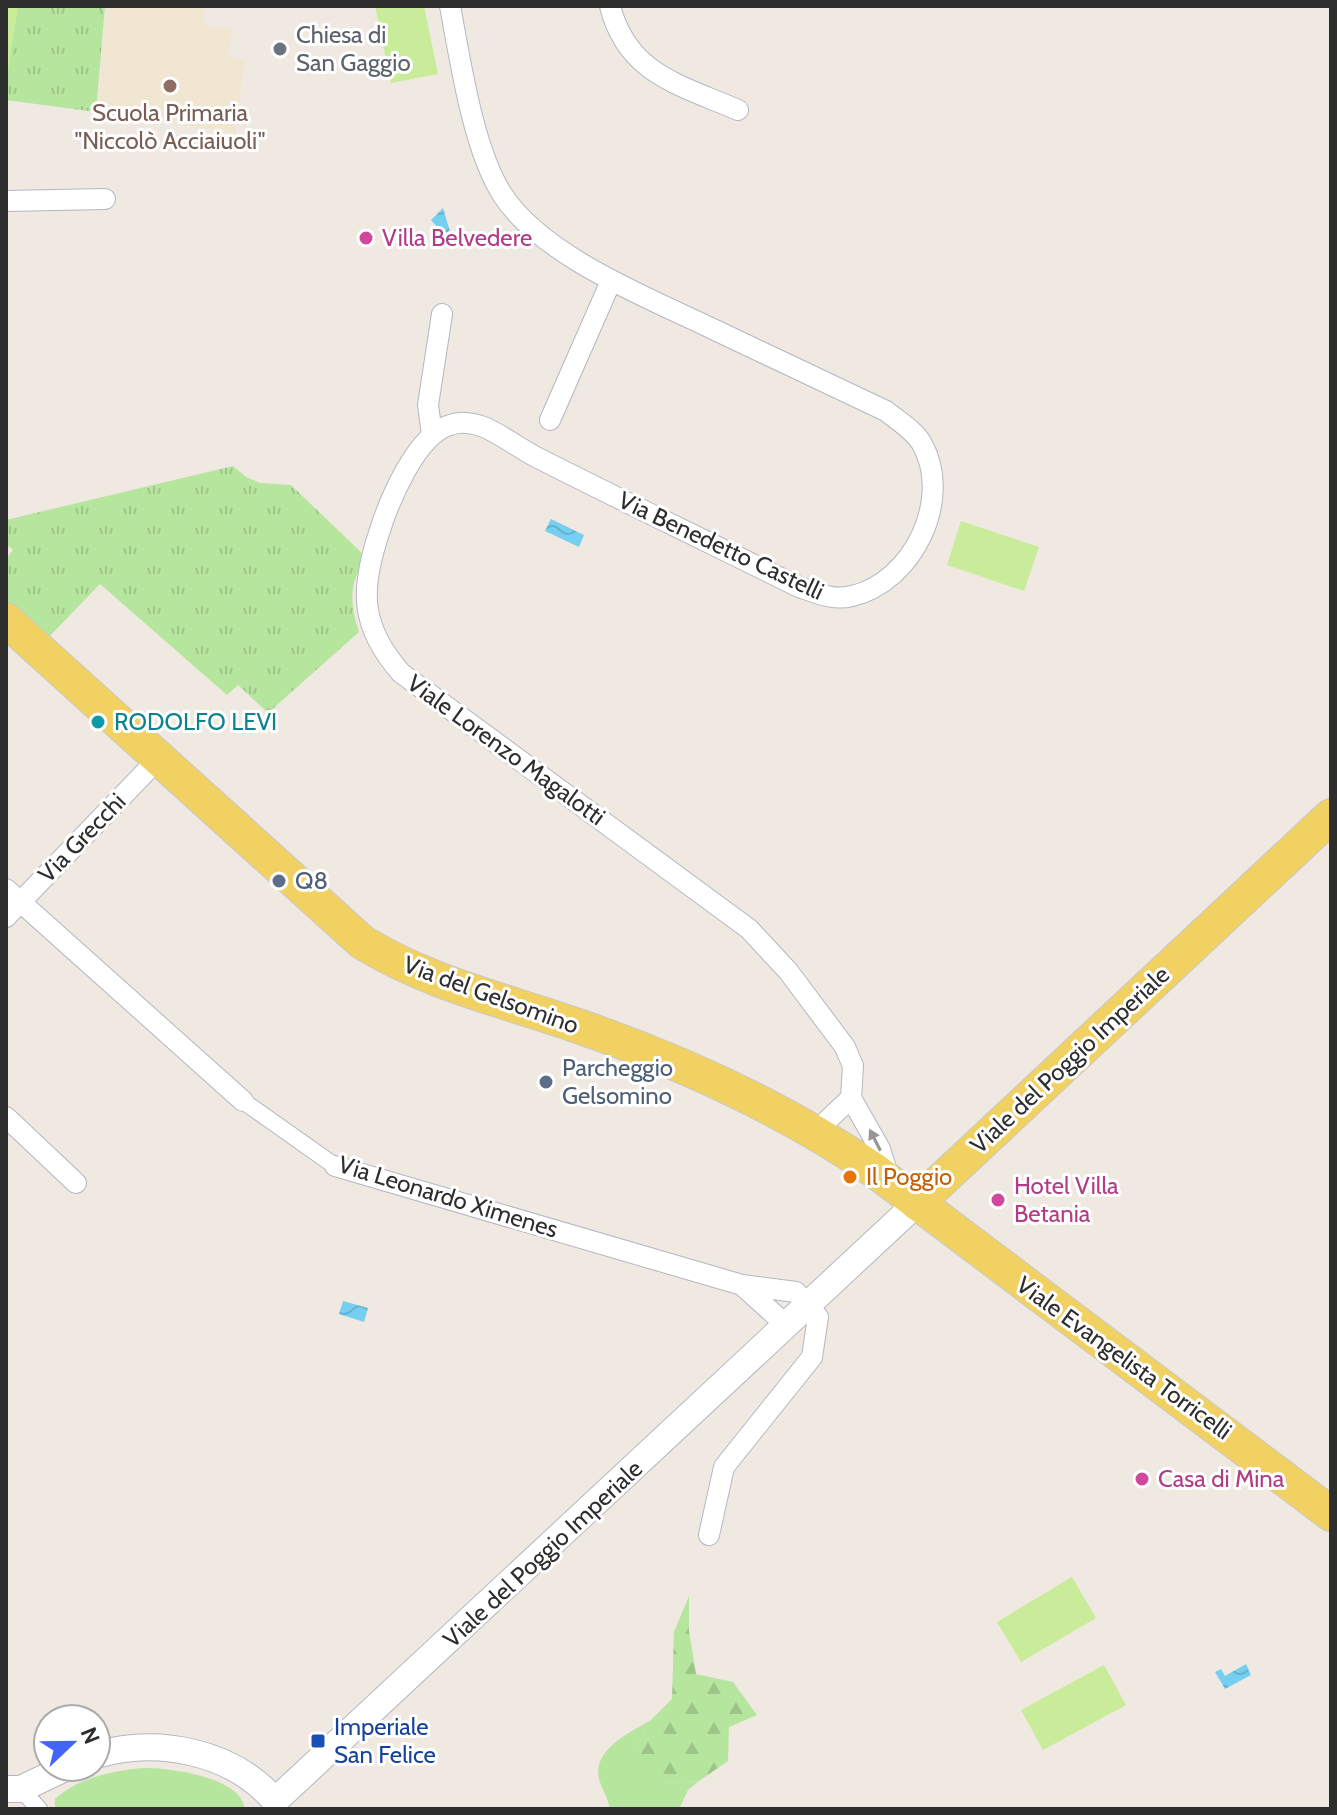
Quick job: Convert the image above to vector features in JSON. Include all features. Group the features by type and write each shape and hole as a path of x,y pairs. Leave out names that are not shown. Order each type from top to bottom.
{"main road":[{"name":"Via del Gelsomino","path":"6,620 336,922 386,957 429,979 651,1052 731,1087 815,1132 904,1194"},
{"name":"Viale del Poggio Imperiale","path":"904,1194 1331,816"},
{"name":"Viale Evangelista Torricelli","path":"904,1194 1331,1514"}],"street":[{"name":"Via Benedetto Castelli","path":"432,435 450,425 474,424 799,587 830,598 852,597 883,585 918,543 933,504 933,472 921,441 886,411 611,281 519,219 499,191 485,152 462,70 450,6"},
{"path":"610,6 623,40 641,64 738,110"},
{"path":"6,201 105,199"},
{"path":"550,420 611,281"},
{"path":"432,435 428,405 442,314"},
{"name":"Viale Lorenzo Magalotti","path":"432,435 413,458 386,511 368,578 366,606 371,629 381,650 401,673 749,929 788,971 845,1047 853,1066 851,1098 904,1194"},
{"name":"Via Grecchi","path":"6,917 14,896 158,759"},
{"name":"Via Leonardo Ximenes","path":"14,896 243,1101 335,1166 742,1285 796,1292 809,1305"},
{"path":"815,1132 851,1098"},
{"path":"6,1117 76,1183"},
{"name":"Viale del Poggio Imperiale","path":"274,1806 809,1305 904,1194"},
{"name":"Via Leonardo Ximenes","path":"742,1285 787,1326"},
{"path":"709,1535 724,1467 812,1357 818,1317 809,1305"},
{"path":"112,1750 154,1748 204,1755 230,1766 264,1789 274,1806"},
{"path":"14,1789 39,1809"}],"shaded area":[{"name":"Scuola Primaria \"Niccolò Acciaiuoli\"","path":"106,6 205,6 204,26 232,29 228,57 245,60 235,133 97,112"}],"green space":[{"path":"6,6 105,6 96,112 6,100"},
{"path":"6,6 18,6 6,85"},
{"path":"375,6 424,6 438,74 391,83"},
{"path":"233,466 260,483 291,485 367,558 356,576 352,594 359,632 268,713 238,685 227,695 100,584 48,638 6,601 6,559 13,550 6,544 6,520"},
{"path":"961,521 1039,547 1024,591 947,565"},
{"path":"1072,1577 1096,1618 1021,1662 997,1622"},
{"path":"689,1596 689,1631 696,1674 733,1682 757,1715 729,1727 728,1761 699,1781 665,1783 650,1771 636,1748 651,1720 672,1699 674,1632"},
{"path":"1104,1665 1126,1705 1043,1750 1021,1710"},
{"path":"651,1720 636,1748 665,1783 699,1781 688,1790 679,1809 610,1809 599,1779 601,1759 615,1743"},
{"path":"145,1768 203,1776 231,1789 241,1798 245,1809 55,1809 55,1799 74,1786 80,1783 112,1783 112,1772"}],"water":[{"path":"443,208 452,238 450,241 431,220"},
{"path":"551,519 584,535 579,547 545,531"},
{"path":"343,1301 368,1308 364,1322 339,1314"},
{"path":"1246,1664 1251,1675 1225,1689 1215,1672 1221,1669 1225,1676"}],"place":[{"name":"Chiesa di San Gaggio","path":"280,49"},
{"name":"Scuola Primaria \"Niccolò Acciaiuoli\"","path":"170,86"},
{"name":"Villa Belvedere","path":"366,238"},
{"name":"RODOLFO LEVI","path":"98,722"},
{"name":"Q8","path":"279,881"},
{"name":"Parcheggio Gelsomino","path":"546,1082"},
{"name":"Il Poggio","path":"850,1177"},
{"name":"Hotel Villa Betania","path":"998,1200"},
{"name":"Casa di Mina","path":"1142,1479"},
{"name":"Imperiale San Felice","path":"318,1741"}]}
